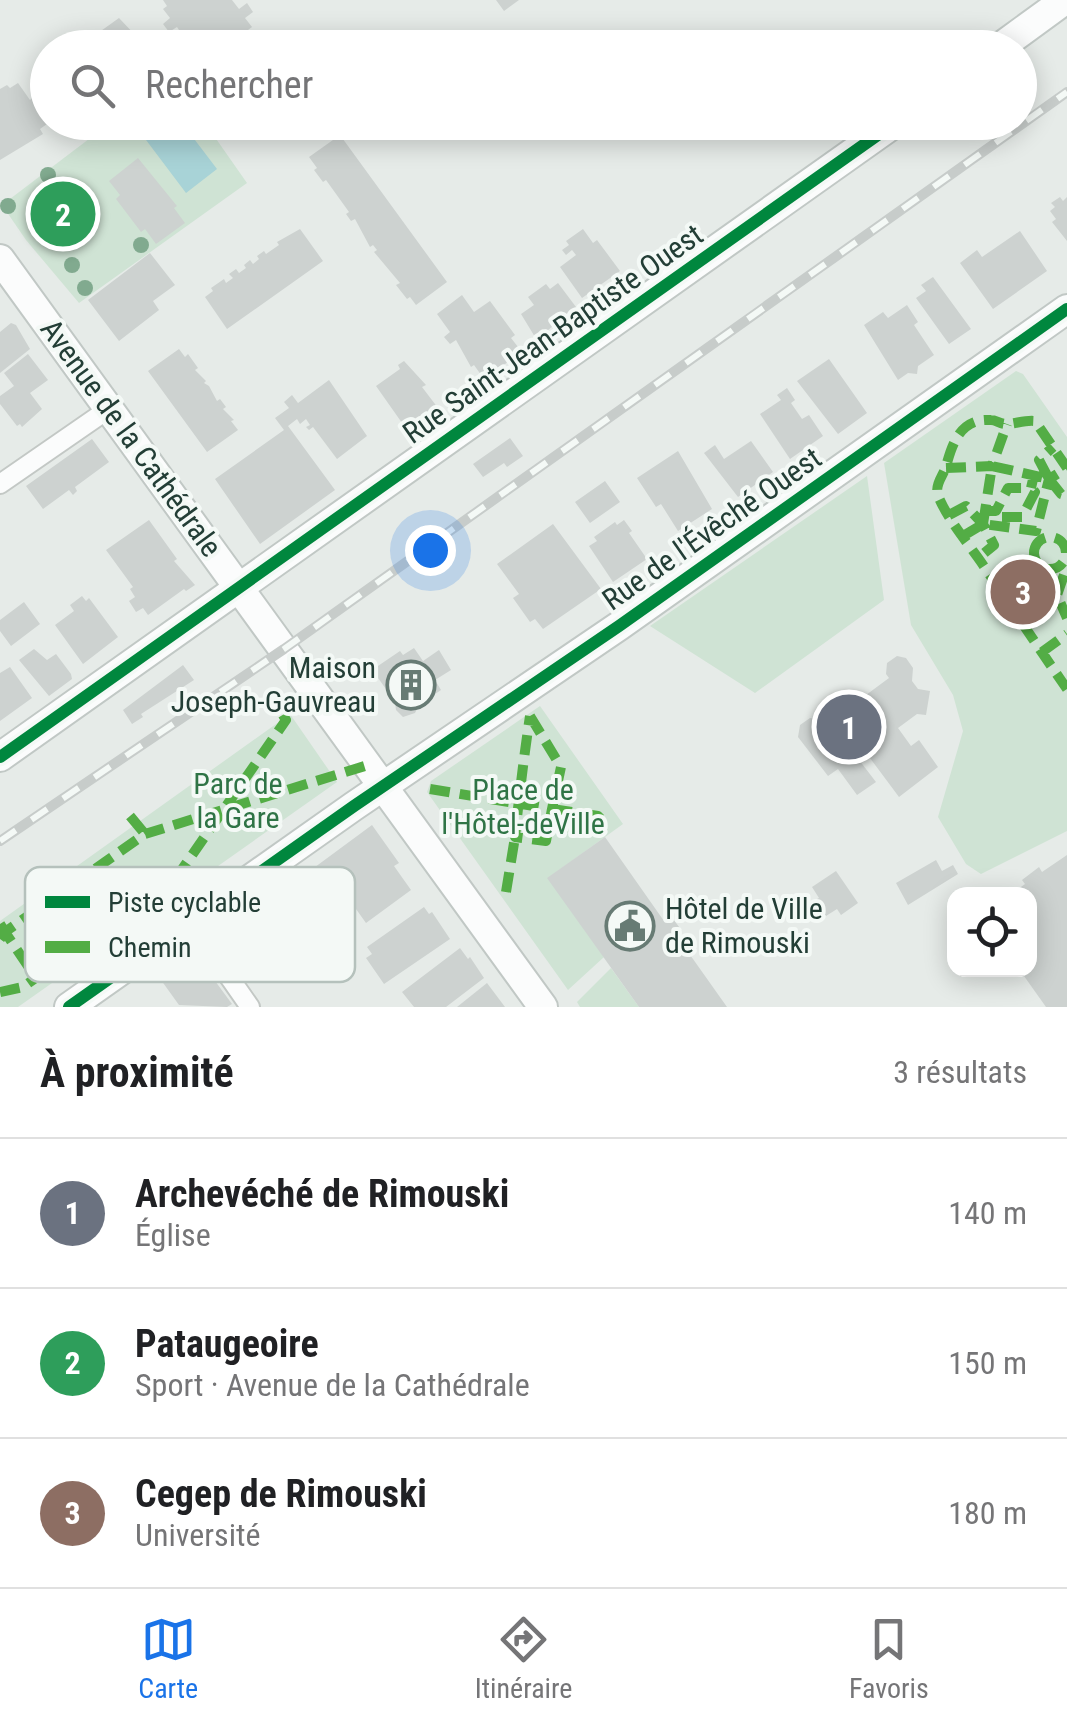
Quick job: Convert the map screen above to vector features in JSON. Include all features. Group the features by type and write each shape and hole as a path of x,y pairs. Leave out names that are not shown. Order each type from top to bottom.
{"street":[{"path":"1024,30 1065,0"},
{"name":"Rue Saint-Jean-Baptiste Ouest","path":"0,758 871,140"},
{"name":"Avenue de la Cathédrale","path":"0,259 543,1007"},
{"name":"Rue de l'Évêché Ouest","path":"268,867 1067,310"},
{"path":"0,484 110,408"},
{"name":"Rue de l'Évêché Ouest","path":"69,1007 104,982"},
{"path":"233,982 250,1007"}],"green space":[{"path":"88,140 217,140 247,183 79,303 2,205"},
{"path":"1016,371 1023,374 1067,437 1067,831 981,874 966,864 938,817 963,731 953,695 911,625 884,463"},
{"path":"867,476 884,600 755,693 650,626"},
{"name":"Place de l'Hôtel-deVille","path":"540,706 623,824 548,878 604,957 568,990 427,792 431,781"},
{"name":"Parc de la Gare","path":"290,714 337,782 216,867 76,867"},
{"name":"Parc de la Gare","path":"25,903 25,982 53,982 18,1007 0,1007 0,921"},
{"path":"611,968 639,1007 580,1007 577,1002"}],"water":[{"path":"146,140 195,140 217,169 186,193"},
{"path":"67,188 89,219 59,240 37,210"}],"building":[{"path":"163,0 232,0 239,9 247,3 253,12 245,18 252,27 168,30 163,24 170,18 163,9 167,6"},
{"path":"496,0 519,0 504,11"},
{"path":"119,18 130,30 102,30"},
{"path":"18,83 30,100 30,140 33,140 0,160 0,89 7,85 10,88"},
{"path":"333,140 344,140 447,282 416,305 410,297 407,299 396,285 400,283 374,252 377,250 373,245 370,247 355,219 351,221 326,180 323,182 314,170 317,168 309,157"},
{"path":"138,158 177,206 174,208 185,223 156,244 145,229 141,232 116,199 120,195 109,181"},
{"path":"1060,197 1063,201 1067,197 1067,241 1052,222 1056,219 1050,211 1055,207 1051,203"},
{"path":"300,229 323,261 227,329 205,297 213,291 211,288 224,279 226,283 233,278 229,274 236,269 239,273 250,260 253,264 259,259 257,256 264,251 266,254 279,245 277,242"},
{"path":"583,229 593,243 597,240 620,271 582,298 560,267 576,255 572,250 566,255 562,250 569,245 566,241"},
{"path":"1020,231 1047,271 993,309 960,263 977,250 982,257"},
{"path":"150,253 175,285 153,301 159,310 119,341 88,300"},
{"path":"933,277 971,329 949,344 916,298 926,291 921,285"},
{"path":"558,283 576,307 535,337 521,314 534,305 528,297 546,284 550,289"},
{"path":"462,295 474,312 490,301 515,335 511,338 522,352 484,379 474,365 471,367 456,340 450,344 444,337 450,332 437,314"},
{"path":"907,305 918,322 914,325 934,355 918,366 917,374 908,373 898,380 864,325 883,312 888,318"},
{"path":"11,323 30,349 0,373 0,332"},
{"path":"179,349 185,357 188,354 238,430 207,452 148,371"},
{"path":"28,354 48,380 30,393 42,409 22,427 0,404 0,396 14,386 4,373"},
{"path":"829,359 867,413 838,434 797,381"},
{"path":"404,361 426,385 422,387 438,408 417,427 415,424 407,430 376,386 400,369 398,365"},
{"path":"329,380 367,436 337,459 313,427 306,427 310,425 306,419 300,424 297,419 288,426 335,490 260,544 215,479 284,430 275,418 289,408 284,402 292,395 298,403"},
{"path":"787,388 802,419 809,415 823,436 790,459 760,414 781,400 777,395"},
{"path":"510,438 523,456 483,477 473,464"},
{"path":"92,439 109,462 75,487 73,495 69,490 43,509 26,486"},
{"path":"751,441 773,472 738,497 704,453 715,445 724,459"},
{"path":"678,451 712,509 678,531 661,504 656,507 637,478"},
{"path":"605,481 620,502 590,523 575,502"},
{"path":"149,520 177,559 174,561 195,585 148,615 143,608 136,612 129,601 135,597 130,589 133,587 106,550"},
{"path":"624,520 647,559 613,582 589,546 597,541 594,537"},
{"path":"553,524 601,589 543,629 535,619 530,622 513,598 519,594 497,564"},
{"path":"82,596 86,601 89,598 118,637 83,664 55,625 74,611 70,605"},
{"path":"24,602 40,624 11,646 0,631 0,620"},
{"name":"Maison Joseph-Gauvreau","path":"414,648 423,661 439,650 451,670 435,680 441,690 419,705 415,713 403,717 375,668 400,651 403,655"},
{"path":"34,649 47,660 56,654 71,674 72,679 49,696 19,660"},
{"path":"897,656 906,658 913,668 912,681 918,689 930,691 926,715 917,714 898,728 911,746 919,740 938,767 899,797 864,750 856,756 876,782 857,795 838,769 828,776 798,737 800,725 810,718 820,720 824,726 889,678 887,663"},
{"path":"183,665 194,680 132,724 123,710"},
{"path":"10,667 32,698 0,721 0,673"},
{"path":"372,825 399,863 394,866 411,890 366,923 355,908 355,867 315,867"},
{"name":"Hôtel de Ville de Rimouski","path":"605,837 664,921 671,916 682,931 676,935 727,1007 639,1007 547,878"},
{"path":"1067,855 1067,1007 1046,1007 1025,977 1037,977 1037,887 1021,887 1025,884 1022,880 1039,867 1042,872"},
{"path":"936,860 942,871 953,865 958,874 908,905 896,883"},
{"path":"836,871 858,903 841,915 837,909 826,916 812,887"},
{"path":"424,907 429,914 432,912 450,939 384,984 366,958 372,954 367,947"},
{"path":"460,948 484,978 446,1007 414,1007 402,992"},
{"path":"162,982 216,982 232,1004 227,1007 179,1005"},
{"path":"487,983 505,1007 457,1007"}],"railway":[{"path":"1037,113 1067,92"},
{"path":"0,841 284,649 1000,140"}],"marked path":[{"path":"963,536 983,524 1036,531 1049,479 1067,468 1035,421 1006,424 981,420 966,427 952,447 937,493 953,523 1067,689"},
{"path":"946,468 992,466 1007,424"},
{"path":"983,524 992,466 1049,479 1039,460 1053,447"},
{"path":"985,511 996,511 1008,488 1031,488 1034,475"},
{"path":"1049,479 1067,496"},
{"path":"1002,517 1022,517 1035,492 1031,488"},
{"path":"949,515 966,506 983,524 994,545 978,558"},
{"path":"1050,537 1062,541 1066,553 1062,565 1050,569 1038,565 1034,553 1038,541 1050,537"},
{"path":"1064,575 1057,595 1067,618"},
{"path":"1042,652 1067,634"},
{"path":"184,867 286,720 279,709"},
{"path":"530,716 561,767 552,809 568,832"},
{"path":"430,789 552,809 546,841 515,837 518,807 520,792 522,776 530,716"},
{"path":"98,867 145,834 368,765"},
{"path":"552,809 598,816 605,823"},
{"path":"130,816 145,834"},
{"path":"506,892 515,837"},
{"path":"0,924 5,932 25,918"},
{"path":"0,939 5,932 25,962"},
{"path":"0,992 30,982"}],"cycle path":[{"path":"0,757 871,140"},
{"path":"268,867 619,626 1067,309"},
{"path":"69,1007 104,982"}],"place":[{"name":"Pataugeoire","path":"63,214"},
{"name":"Cegep de Rimouski","path":"1023,592"},
{"name":"Maison Joseph-Gauvreau","path":"411,685"},
{"name":"Archevéché de Rimouski","path":"849,727"},
{"name":"Hôtel de Ville de Rimouski","path":"630,926"}]}
